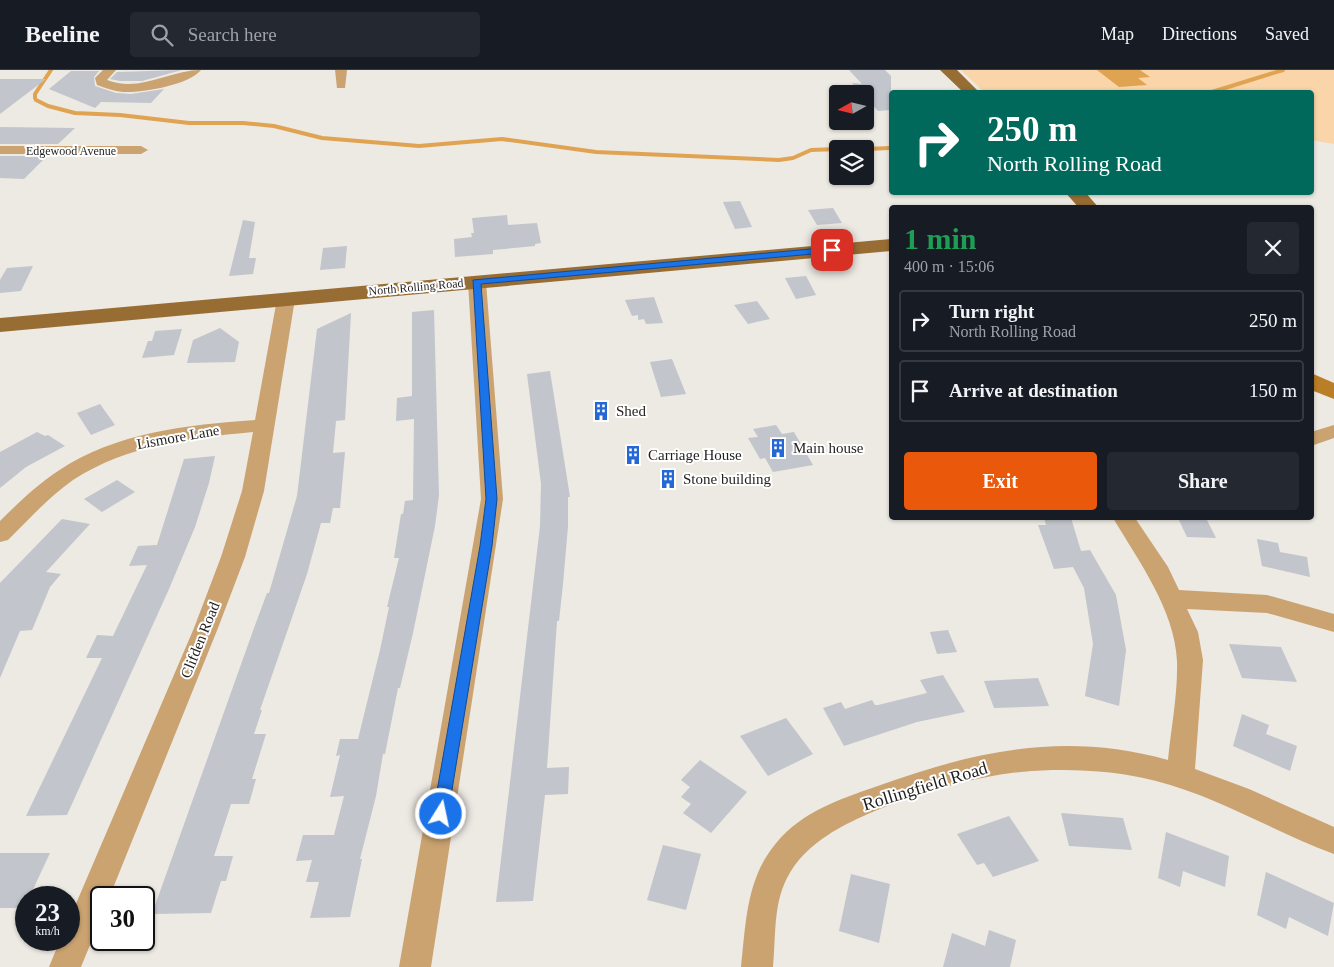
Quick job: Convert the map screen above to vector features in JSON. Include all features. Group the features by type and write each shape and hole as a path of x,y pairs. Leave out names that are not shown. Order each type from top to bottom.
{"main road":[{"path":"948,70 969,90"},
{"path":"1077,195 1087,205"},
{"name":"North Rolling Road","path":"0,325 889,244"},
{"path":"1314,382 1334,392"}],"street":[{"path":"110,70 101,78 101,82 112,86 131,87 173,82 195,70"},
{"path":"341,70 341,85"},
{"name":"Edgewood Avenue","path":"0,150 141,150"},
{"path":"415,967 486,546 492,499 476,282"},
{"name":"Clifden Road","path":"65,967 198,647 233,557 253,491 286,299"},
{"name":"Lismore Lane","path":"0,534 38,498 65,476 92,460 128,445 198,431 265,425"},
{"path":"1314,439 1334,432"},
{"path":"1125,520 1160,573 1173,599 1185,632 1190,660 1180,776"},
{"path":"1173,599 1267,604 1334,622"},
{"name":"Rollingfield Road","path":"757,967 766,893 780,860 803,835 836,814 968,768 1020,761 1073,758 1120,762 1180,776 1255,805 1334,840"}],"shaded area":[{"path":"961,70 1334,70 1334,144 1314,141 1314,90 982,90"},
{"path":"1097,70 1140,70 1150,77 1138,78 1147,85 1119,87"}],"building":[{"path":"182,70 142,81 110,79 117,72"},
{"path":"849,70 885,70 891,76 889,110 878,111 874,107 874,85 854,85 852,83 862,84"},
{"path":"71,71 99,71 94,77 95,86 116,93 131,94 164,89 151,103 101,102 95,108 49,89"},
{"path":"0,79 46,79 0,114"},
{"path":"0,127 75,128 58,144 0,144"},
{"path":"0,156 47,156 24,179 0,178"},
{"path":"740,201 752,227 735,229 723,202"},
{"path":"833,208 842,223 817,225 808,210"},
{"path":"507,215 508,225 537,223 541,243 535,244 535,246 493,250 493,254 455,257 454,239 472,237 471,233 474,233 472,218"},
{"path":"243,220 255,222 249,258 256,258 253,274 229,276"},
{"path":"347,246 345,268 320,270 323,248"},
{"path":"33,266 21,291 0,293 0,280 7,268"},
{"path":"806,276 816,295 796,299 785,278"},
{"path":"654,297 663,323 646,324 644,319 638,320 638,315 632,316 625,300"},
{"path":"757,301 770,319 748,324 734,305"},
{"path":"434,310 439,495 435,526 413,633 400,688 398,688 385,754 383,754 376,796 360,859 362,859 350,917 310,918 319,882 306,882 312,860 296,861 303,835 334,835 344,796 330,797 340,755 336,756 340,739 358,739 380,650 389,607 387,607 399,558 394,558 401,514 403,514 405,501 413,500 414,419 396,421 397,398 412,396 412,312"},
{"path":"351,313 345,420 336,421 333,453 345,452 340,508 333,508 330,523 321,523 307,574 260,710 262,710 254,734 266,734 252,779 256,779 249,804 231,804 214,856 233,856 226,881 221,881 211,913 155,914 155,906 254,628 267,593 269,593 297,496 317,329"},
{"path":"220,328 239,342 235,362 187,363 193,340"},
{"path":"182,329 174,355 142,358 148,341 152,341 155,331"},
{"path":"672,359 686,394 661,397 650,362"},
{"path":"550,371 570,497 568,497 568,526 563,584 559,621 557,621 547,768 569,767 568,794 545,795 533,901 496,902 540,526 541,484 527,374"},
{"path":"100,404 115,425 91,435 77,413"},
{"name":"Main house","path":"776,425 782,434 794,432 813,465 773,472 765,458 760,459 748,438 758,437 753,429"},
{"path":"37,432 45,436 48,435 65,446 26,467 0,488 0,452"},
{"path":"215,456 209,483 195,527 67,815 26,816 102,658 86,658 97,635 113,636 147,565 129,566 138,546 157,545 184,459"},
{"path":"117,480 135,492 102,512 84,499"},
{"path":"62,519 90,524 46,572 61,574 50,587 32,630 20,631 0,678 0,583"},
{"path":"1045,520 1072,520 1081,551 1090,550 1116,595 1126,650 1119,706 1085,696 1093,644 1084,588 1073,567 1054,569 1038,525 1046,525"},
{"path":"1179,520 1207,520 1216,538 1187,537"},
{"path":"1257,539 1278,543 1280,552 1307,557 1310,577 1262,566"},
{"path":"948,630 957,652 937,654 930,632"},
{"path":"1229,644 1281,647 1297,682 1242,678"},
{"path":"943,675 965,712 917,722 844,746 823,708 841,702 845,709 872,700 875,705 878,705 927,693 920,680"},
{"path":"1038,678 1049,706 994,708 984,681"},
{"path":"1242,714 1269,725 1266,734 1297,746 1290,771 1233,746"},
{"path":"786,718 813,754 768,776 740,736"},
{"path":"700,760 747,792 711,833 683,813 691,804 681,797 690,787 681,780"},
{"path":"1061,813 1123,818 1132,850 1069,846"},
{"path":"1009,816 1039,861 993,877 984,863 977,865 957,834"},
{"path":"1166,832 1229,856 1225,887 1183,871 1180,887 1158,878"},
{"path":"663,845 701,854 686,910 647,900"},
{"path":"0,853 50,853 35,886 15,886 15,908 0,908"},
{"path":"1266,872 1334,903 1328,936 1289,917 1286,929 1257,915"},
{"path":"851,874 890,884 879,943 839,931"},
{"path":"989,930 1016,940 1010,967 943,967 952,933 985,946"}],"waterway":[{"path":"35,98 35,94 51,70"},
{"path":"1218,90 1283,70"},
{"path":"36,100 48,106 75,113 120,115 189,123 243,123 274,126 322,138 419,146 502,139 596,152 779,160 793,158 811,150 829,149"},
{"path":"874,149 889,148"}],"place":[{"name":"Shed","path":"601,411"},
{"name":"Main house","path":"778,448"},
{"name":"Carriage House","path":"633,455"},
{"name":"Stone building","path":"668,479"}],"route":[{"path":"441,814 486,546 492,499 491,463 476,282 832,250"}]}
